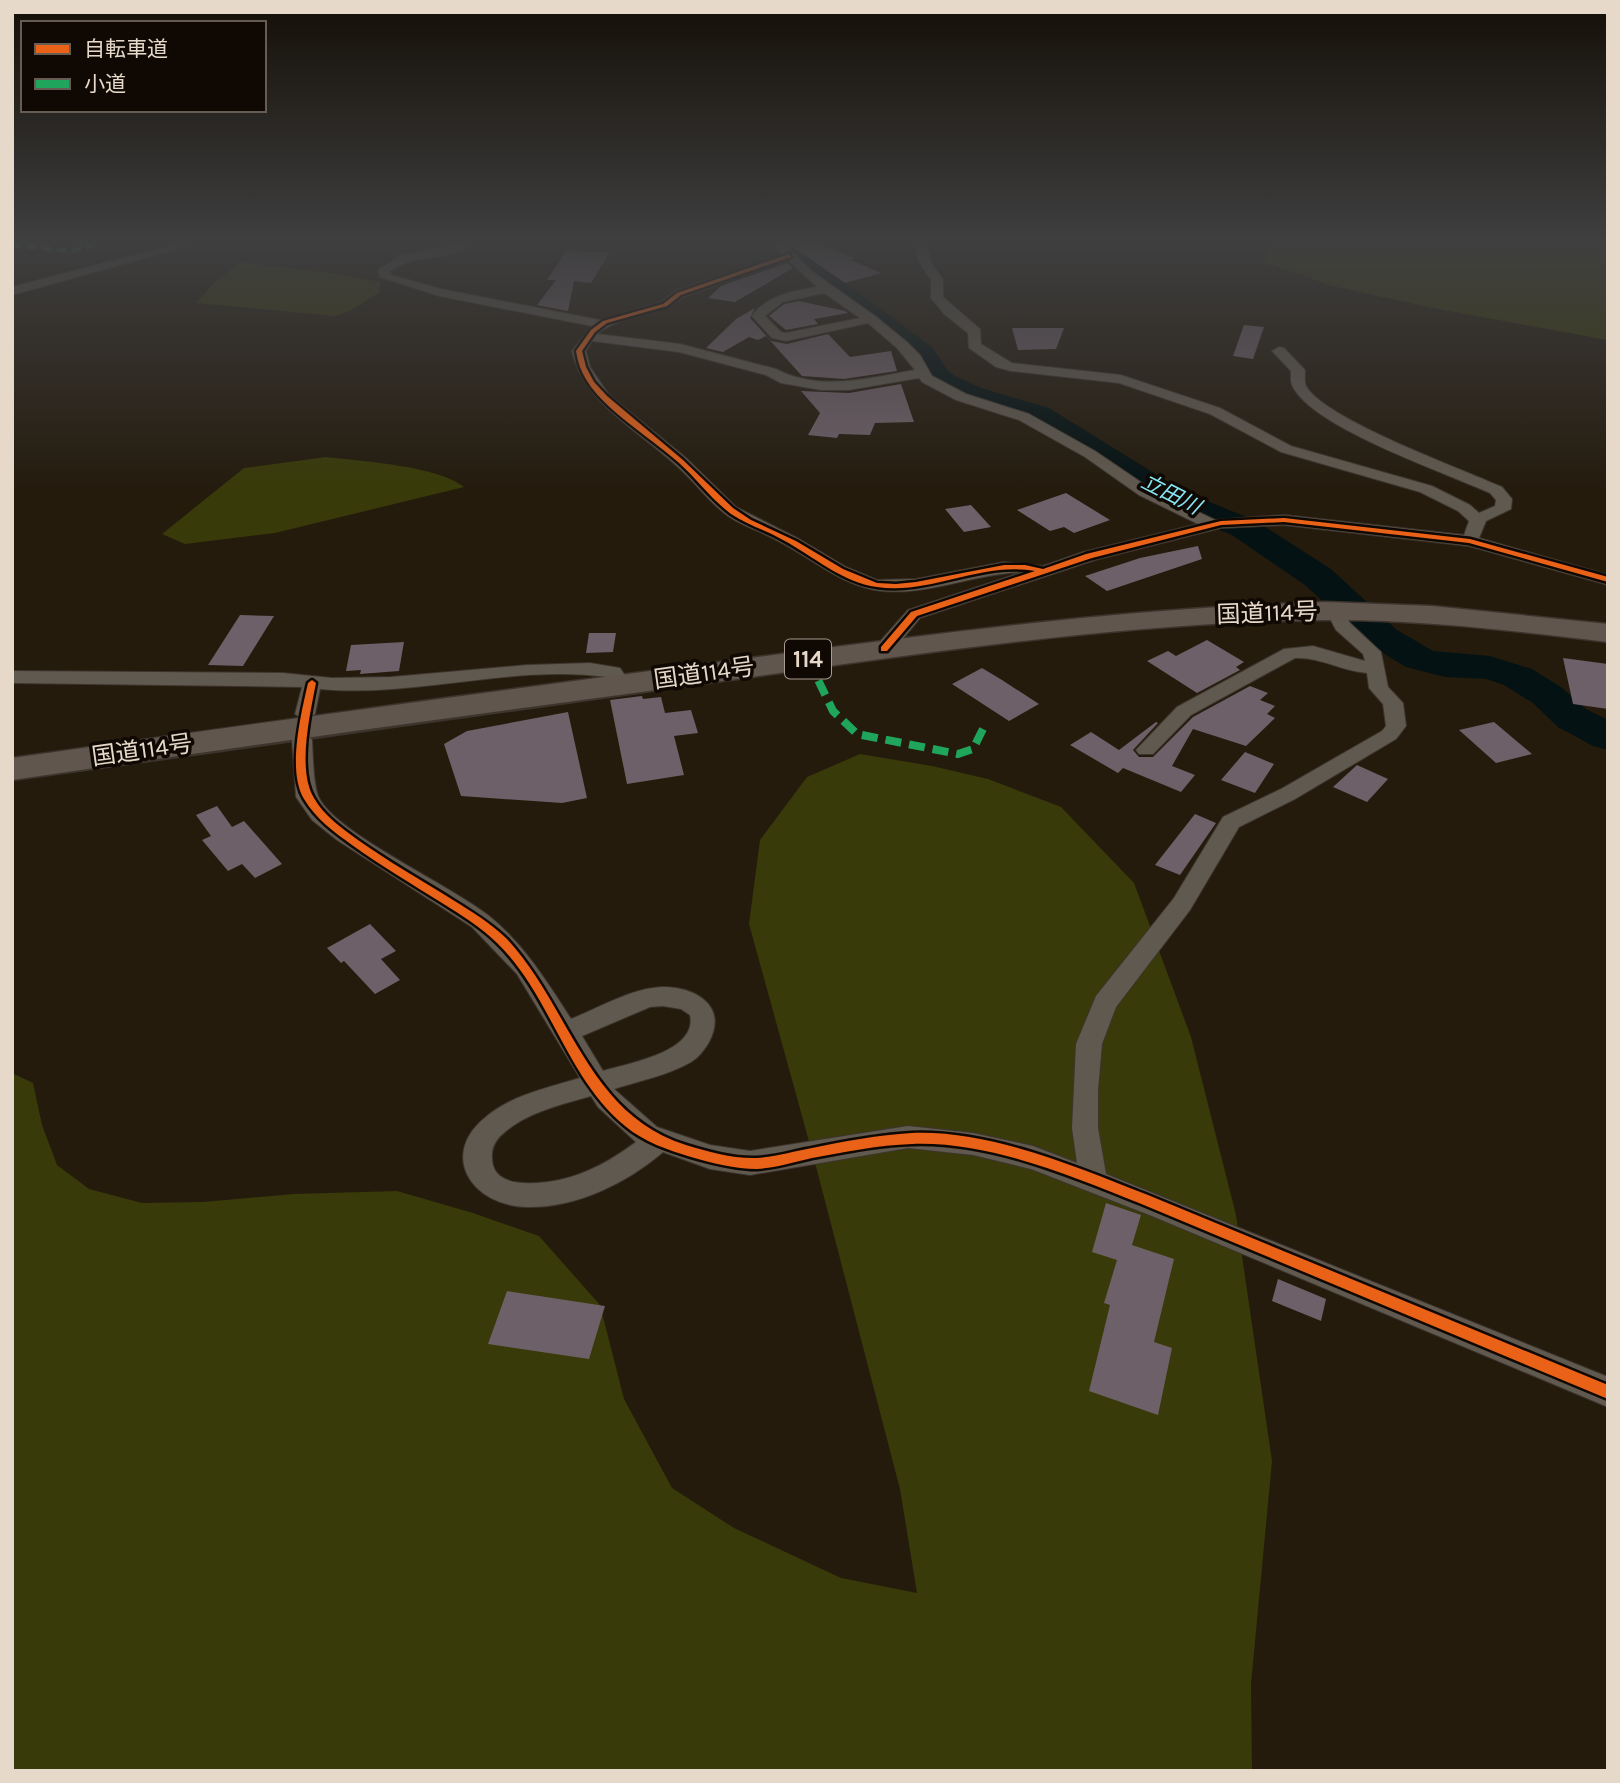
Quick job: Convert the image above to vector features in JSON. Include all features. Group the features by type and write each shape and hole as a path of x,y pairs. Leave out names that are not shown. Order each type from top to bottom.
{"highway":[{"name":"国道114号","path":"12,769 621,684 1067,626 1210,614 1335,611 1514,622 1608,633"}],"street":[{"path":"600,325 579,351 585,372 594,386 622,413 658,439 731,510 783,536 850,576 877,585 898,586 1020,567 1044,571"},
{"path":"767,325 777,335 786,337 842,325"},
{"path":"878,325 915,358 927,379 947,392 1024,416 1090,454 1145,492 1213,525"},
{"path":"966,325 975,332 974,345 1001,364 1121,379 1215,411 1286,449 1426,489 1464,508 1477,519 1478,524 1470,541"},
{"path":"589,337 680,348 771,372 786,380 821,386 849,386 923,373"},
{"path":"1279,351 1298,370 1298,385 1328,412 1408,452 1496,490 1504,499 1503,509 1477,519"},
{"path":"884,649 914,614 1089,556 1213,525 1284,520 1470,541 1608,580"},
{"path":"1093,1180 1085,1128 1084,1090 1089,1044 1105,1003 1182,904 1231,822 1301,787 1394,731 1395,709 1389,697 1379,688 1372,652 1342,626 1335,611"},
{"path":"1146,750 1184,711 1291,653 1313,652 1353,666 1374,668"},
{"path":"12,677 391,683 527,671 590,669 613,672 621,684"},
{"path":"312,683 304,727 307,797 320,815 345,835 480,921 526,968 596,1083 621,1114 647,1135 710,1157 750,1163 908,1137 941,1138 1033,1158 1093,1180 1608,1392"},
{"path":"564,1033 658,995 688,1000 703,1012 704,1031 695,1045 684,1054 528,1107 493,1125 478,1149 478,1164 488,1183 511,1193 525,1195 563,1191 633,1160 658,1140"}],"shaded area":[{"path":"1527,325 1608,325 1608,340"},
{"path":"326,457 418,469 452,480 464,487 275,533 185,544 162,534 244,468"},
{"path":"860,754 988,779 1061,807 1134,883 1191,1037 1236,1215 1272,1461 1251,1684 1252,1771 12,1771 12,1073 33,1083 42,1125 57,1165 89,1189 142,1203 397,1191 539,1236 600,1305 624,1399 672,1488 734,1528 841,1578 917,1593 900,1489 818,1174 749,924 760,840 807,777"}],"building":[{"path":"730,325 757,325 771,341 787,344 828,334 850,357 891,351 897,371 844,379 802,376 766,336 758,340 749,337 723,352 706,348"},
{"path":"780,325 812,325 786,330"},
{"path":"1244,325 1264,327 1253,359 1233,356"},
{"path":"1012,328 1064,328 1056,349 1018,350"},
{"path":"901,384 914,422 875,423 870,435 839,434 837,438 808,435 820,413 801,391 849,393"},
{"path":"1066,493 1110,520 1074,533 1064,527 1050,531 1017,510"},
{"path":"971,505 991,527 964,532 945,509"},
{"path":"1198,546 1202,559 1107,591 1085,576 1140,558"},
{"path":"240,615 274,616 243,666 208,665"},
{"path":"589,633 616,633 613,652 586,653"},
{"path":"1207,640 1244,662 1236,667 1240,670 1197,693 1147,661 1168,651 1176,656"},
{"path":"404,642 399,671 360,674 361,670 346,671 351,645"},
{"path":"1563,658 1608,664 1608,709 1573,704"},
{"path":"982,668 1039,704 1009,721 952,684"},
{"path":"1250,686 1268,693 1260,700 1275,706 1267,714 1275,718 1246,746 1193,729 1172,766 1195,775 1181,792 1123,768 1118,773 1070,745 1091,732 1119,750 1156,722 1158,723 1133,750 1139,757 1153,757 1193,717"},
{"path":"642,696 643,699 661,697 665,713 691,710 698,733 674,736 684,775 627,784 610,700"},
{"path":"568,712 587,798 562,803 461,796 444,744 467,731"},
{"path":"1494,722 1532,754 1496,763 1459,730"},
{"path":"1245,752 1274,764 1255,793 1221,780"},
{"path":"1357,765 1388,779 1367,802 1333,787"},
{"path":"217,806 232,827 244,821 282,864 255,878 242,864 228,871 202,840 211,836 196,815"},
{"path":"1195,814 1216,823 1180,875 1155,865"},
{"path":"370,924 396,951 381,959 400,980 375,994 344,961 341,963 327,948"},
{"path":"1106,1203 1141,1215 1132,1245 1174,1259 1154,1342 1172,1348 1158,1415 1089,1391 1110,1305 1104,1303 1117,1260 1092,1252"},
{"path":"1278,1279 1326,1299 1321,1321 1272,1301"},
{"path":"507,1291 605,1306 589,1359 488,1344"}],"waterway":[{"name":"立田川","path":"885,325 923,354 938,377 945,382 971,394 1038,414 1171,498 1244,528 1276,547 1318,577 1384,638 1420,659 1445,665 1490,668 1518,677 1547,695 1572,718 1608,737"}],"marked path":[{"path":"808,659 833,711 857,734 958,754 973,749 986,723"}],"cycle path":[{"path":"601,325 593,331 579,351 583,367 592,383 620,412 681,461 736,514 782,536 840,570 876,585 916,584 1004,567 1044,571"},
{"path":"884,649 914,614 1089,556 1221,523 1284,520 1470,541 1608,580"},
{"path":"312,683 303,739 302,770 307,796 318,812 365,849 482,924 501,940 538,989 589,1075 608,1101 629,1122 653,1138 699,1154 747,1163 771,1162 875,1142 915,1138 957,1141 1013,1153 1144,1199 1608,1392"}]}
